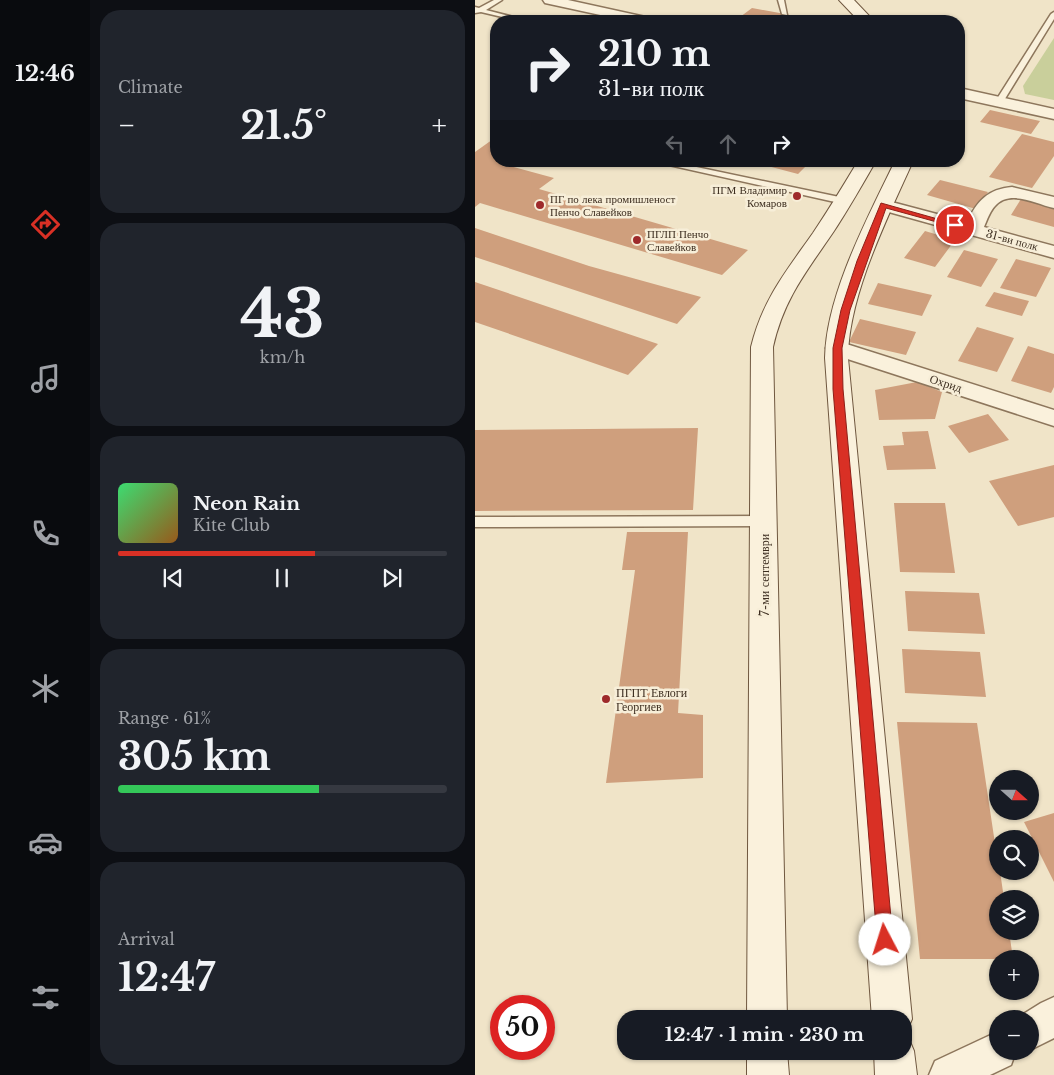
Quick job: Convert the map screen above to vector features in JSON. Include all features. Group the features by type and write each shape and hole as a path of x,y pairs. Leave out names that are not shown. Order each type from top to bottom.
{"main road":[{"path":"831,0 841,14"},
{"path":"846,0 861,15"},
{"name":"7-ми септември","path":"767,1010 761,347 768,322 779,297 863,167"},
{"path":"890,1010 839,399 837,348 845,310 862,261 901,167"},
{"path":"767,1060 768,1075"},
{"path":"895,1060 896,1075"}],"street":[{"path":"550,0 618,15"},
{"path":"965,94 1054,114"},
{"path":"966,108 981,98"},
{"path":"973,230 989,201 1006,193 1027,194 1054,203"},
{"name":"31-ви полк","path":"884,205 1054,252"},
{"name":"Охрид","path":"837,348 1054,418"},
{"path":"1039,1025 1054,1016"},
{"path":"949,1075 989,1055"}],"lane":[{"path":"477,11 499,0"},
{"path":"781,0 785,14"},
{"path":"477,11 497,15"},
{"path":"999,102 1054,14"},
{"path":"683,167 843,201"},
{"path":"475,522 763,521"}],"green space":[{"path":"1054,38 1054,100 1025,94 1023,86"}],"building":[{"path":"752,8 789,15 743,15"},
{"path":"990,110 1040,121 1031,134 980,122"},
{"path":"1022,134 1054,142 1054,156 1032,188 989,177"},
{"name":"ПГ по лека промишленост Пенчо Славейков","path":"490,141 490,167 514,167 554,178 539,189 748,250 722,275 480,203 475,207 475,152"},
{"path":"771,167 805,167 798,174"},
{"path":"940,180 988,192 976,209 927,195"},
{"path":"1021,199 1054,208 1054,227 1011,215"},
{"name":"ПГ по лека промишленост Пенчо Славейков","path":"475,228 589,266 701,297 677,324 475,257"},
{"path":"925,231 955,240 935,267 904,258"},
{"path":"964,250 998,259 981,287 947,277"},
{"path":"1016,259 1051,268 1036,297 1000,288"},
{"path":"475,282 658,344 628,375 475,322"},
{"path":"878,283 932,295 922,316 868,304"},
{"path":"994,292 1029,301 1022,316 985,306"},
{"path":"860,319 916,332 906,355 849,342"},
{"path":"977,327 1014,338 997,372 958,361"},
{"path":"1028,346 1054,354 1054,387 1051,393 1011,381"},
{"path":"917,382 942,392 935,419 879,420 875,390"},
{"path":"988,414 1009,440 969,453 948,426"},
{"path":"698,428 693,510 475,511 475,430"},
{"path":"928,431 936,469 887,470 883,446 904,445 902,432"},
{"path":"1054,465 1054,517 1018,526 989,481"},
{"path":"894,503 945,503 955,573 900,572"},
{"path":"627,532 688,532 678,713 703,715 703,778 606,783 635,570 622,570"},
{"path":"905,591 979,593 985,634 908,631"},
{"path":"902,649 980,652 986,697 905,693"},
{"path":"897,722 977,723 989,803 989,820 991,820 993,830 989,830 989,880 1001,880 1003,890 989,890 989,940 1010,940 1012,950 989,950 989,959 920,959"},
{"path":"1054,813 1054,882 1039,852 1039,830 1028,830 1024,822 1039,820 1039,818"}],"place":[{"name":"ПГМ Владимир Комаров","path":"797,196"},
{"name":"ПГ по лека промишленост Пенчо Славейков","path":"540,205"},
{"name":"ПГЛП Пенчо Славейков","path":"637,240"},
{"name":"ПГПТ Евлоги Георгиев","path":"606,699"}],"route":[{"path":"885,940 838,389 837,348 845,310 884,205 955,225"}]}
